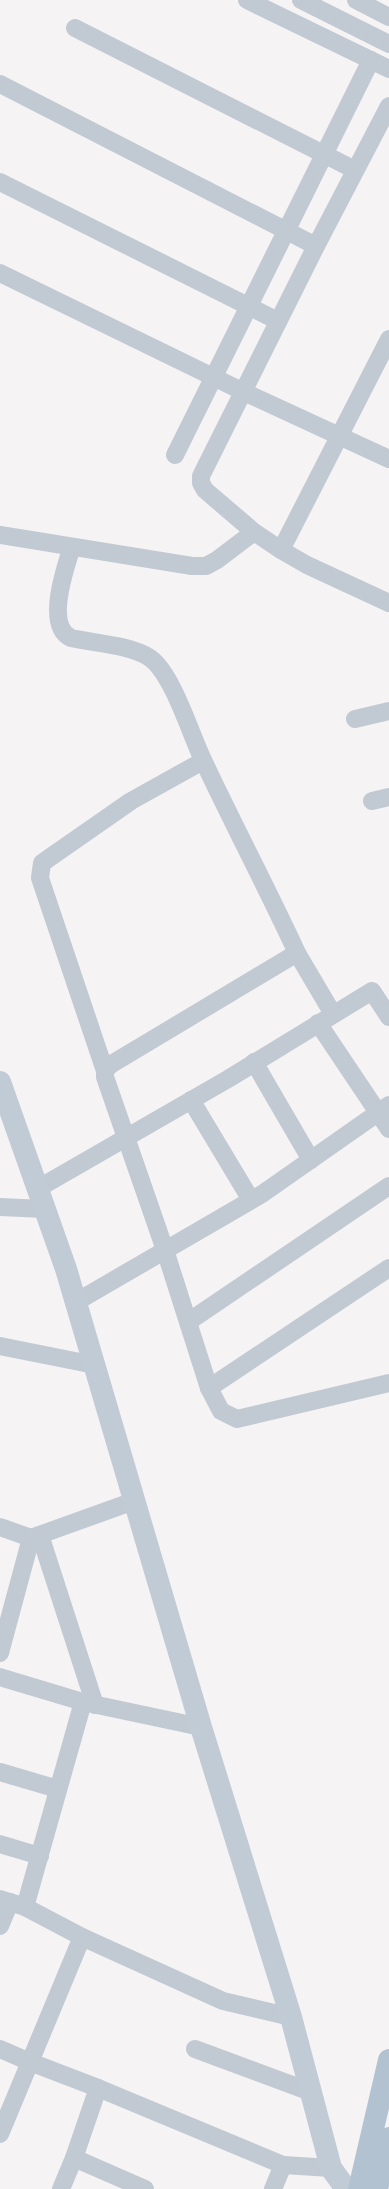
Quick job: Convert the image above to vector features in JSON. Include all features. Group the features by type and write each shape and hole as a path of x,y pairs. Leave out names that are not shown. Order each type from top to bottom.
{"main road":[{"path":"0,1082 76,1302 201,1727 291,2018 331,2168 346,2189"},
{"path":"359,2189 389,2060"},
{"path":"377,2189 389,2138"}],"street":[{"path":"247,0 389,69"},
{"path":"301,0 389,44"},
{"path":"356,0 389,17"},
{"path":"75,28 355,170"},
{"path":"174,455 247,306 325,155 371,60"},
{"path":"0,84 316,246"},
{"path":"389,106 316,246 201,476 201,483 205,490 254,532 307,565 389,603"},
{"path":"0,182 278,321"},
{"path":"0,273 213,378 389,459"},
{"path":"281,550 338,436 389,339"},
{"path":"0,535 192,566 206,566 217,560 254,532"},
{"path":"72,547 60,593 58,618 60,629 64,635 71,638 131,650 150,658 164,674 204,761 271,897 325,1019 384,1109 389,1129"},
{"path":"355,719 389,711"},
{"path":"204,761 131,800 42,863 40,878 105,1071 105,1077 165,1250 208,1388 222,1412 237,1419 389,1383"},
{"path":"105,1071 110,1065 297,953"},
{"path":"0,1207 41,1199 127,1138 372,991 389,1017"},
{"path":"254,1062 311,1160"},
{"path":"191,1100 251,1200"},
{"path":"76,1302 251,1200 384,1109"},
{"path":"188,1322 389,1186"},
{"path":"208,1388 389,1268"},
{"path":"0,1346 94,1365"},
{"path":"0,1527 35,1536 134,1501"},
{"path":"0,1654 8,1595 35,1536"},
{"path":"0,1926 12,1902 40,1856 58,1789 89,1703 35,1536"},
{"path":"0,1677 89,1703 201,1727"},
{"path":"0,1772 58,1789"},
{"path":"0,1844 40,1856"},
{"path":"12,1902 82,1937 223,2001 291,2018"},
{"path":"0,2134 82,1937"},
{"path":"0,2049 283,2165 331,2168"},
{"path":"194,2049 311,2092"},
{"path":"61,2189 74,2158 98,2088"},
{"path":"74,2158 145,2189"},
{"path":"273,2189 283,2165"}]}
